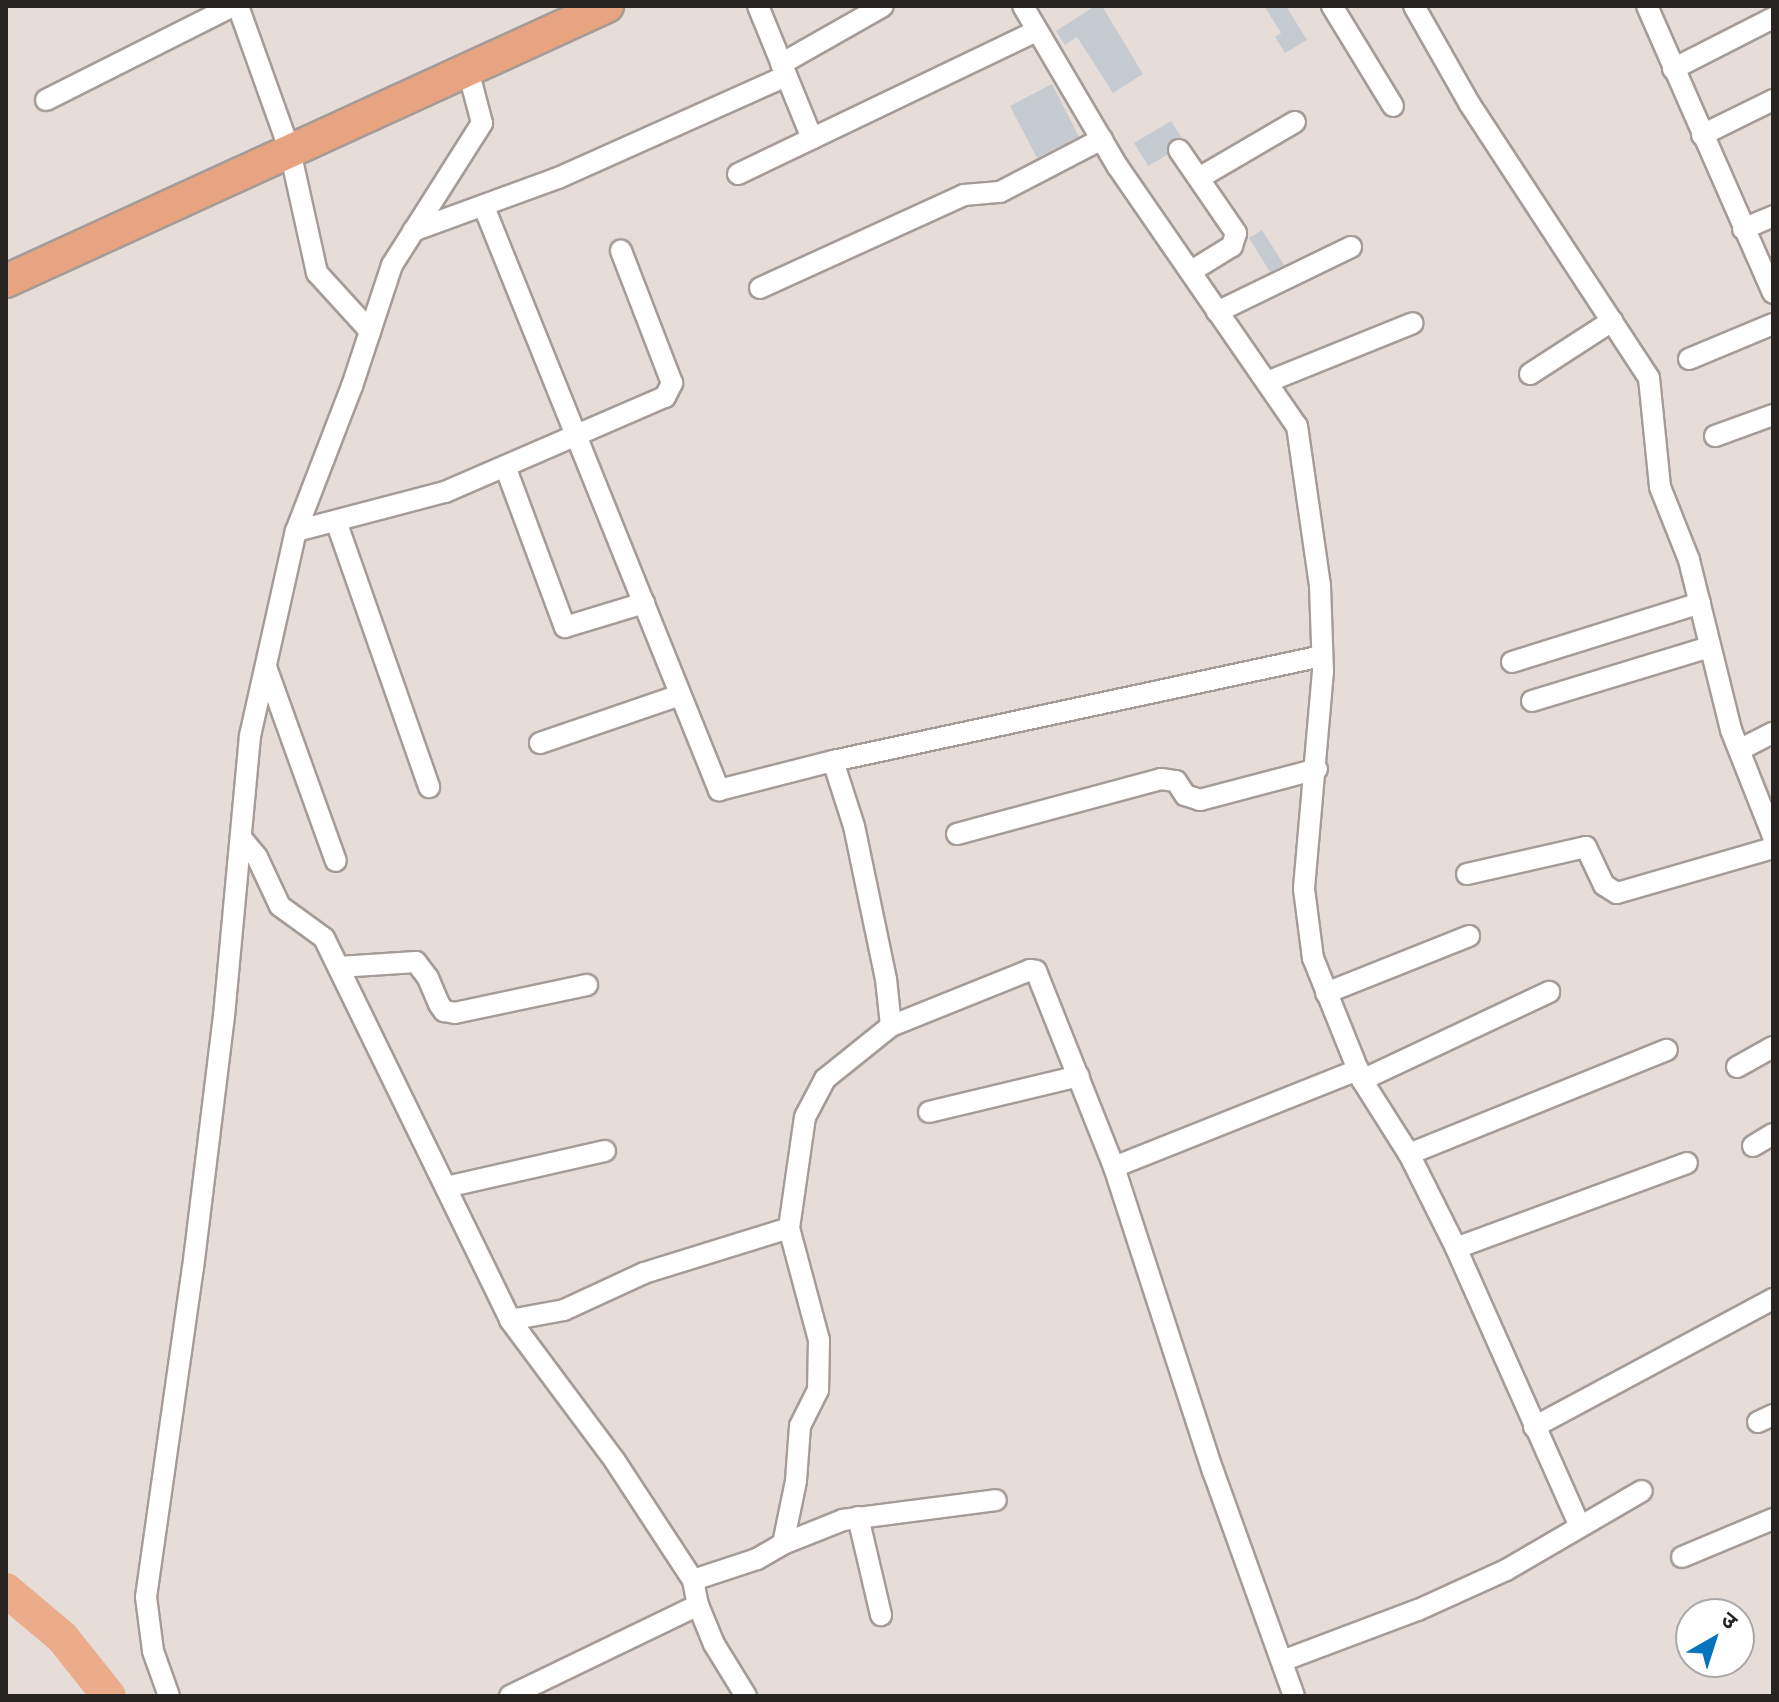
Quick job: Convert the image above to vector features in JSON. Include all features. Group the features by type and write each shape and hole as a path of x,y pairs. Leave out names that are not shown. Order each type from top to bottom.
{"highway":[{"path":"6,281 607,6"}],"street":[{"path":"46,100 236,6 290,151 317,273 370,331"},
{"path":"758,6 812,138"},
{"path":"413,231 484,207 784,70 883,6"},
{"path":"1023,6 1102,139 1217,312 1290,414 1300,440 1320,586 1322,656 1317,769 1305,899 1313,958 1360,1075 1409,1154 1456,1248 1580,1526"},
{"path":"1332,6 1393,106"},
{"path":"1414,6 1469,103 1649,378 1660,487 1689,560 1731,730 1773,836"},
{"path":"1647,6 1773,293"},
{"path":"1673,69 1773,18"},
{"path":"738,174 1037,31"},
{"path":"169,1696 153,1651 146,1597 193,1268 242,839 250,736 296,531 392,265 482,123 468,70"},
{"path":"1702,135 1773,100"},
{"path":"1199,178 1295,122"},
{"path":"760,288 964,195 1000,192 1102,139"},
{"path":"1179,150 1236,233 1237,240 1190,272"},
{"path":"484,207 578,433 719,790 833,761 1322,656"},
{"path":"1743,229 1773,216"},
{"path":"1217,312 1351,247"},
{"path":"296,531 445,492 665,397 671,391 672,383 621,251"},
{"path":"1530,374 1612,321"},
{"path":"1267,382 1413,323"},
{"path":"1689,359 1773,324"},
{"path":"1715,436 1773,415"},
{"path":"505,466 565,627 644,603"},
{"path":"336,521 429,787"},
{"path":"1512,662 1700,603"},
{"path":"1532,701 1710,647"},
{"path":"266,667 336,861"},
{"path":"540,743 680,695"},
{"path":"1741,749 1773,733"},
{"path":"833,761 854,826 886,979 891,1026"},
{"path":"957,834 1161,779 1176,781 1185,795 1200,800 1317,769"},
{"path":"242,839 257,857 280,906 324,938 510,1320 615,1461 693,1580 698,1605 714,1644 746,1696"},
{"path":"1467,874 1586,847 1604,885 1617,893 1773,848"},
{"path":"1326,993 1469,936"},
{"path":"339,967 416,962 428,978 444,1011 455,1013 587,985"},
{"path":"783,1544 796,1481 800,1426 818,1390 819,1340 789,1228 805,1117 825,1079 891,1026 1030,970 1036,971 1114,1167 1213,1471 1282,1661 1291,1695"},
{"path":"1114,1167 1360,1075 1549,992"},
{"path":"1737,1067 1773,1047"},
{"path":"1409,1154 1667,1050"},
{"path":"929,1112 1079,1076"},
{"path":"1753,1146 1773,1134"},
{"path":"446,1187 605,1151"},
{"path":"1456,1248 1687,1163"},
{"path":"510,1320 564,1310 644,1273 789,1228"},
{"path":"1534,1427 1773,1299"},
{"path":"1282,1661 1430,1604 1506,1570 1642,1491"},
{"path":"693,1580 757,1559 783,1544 843,1520 996,1500"},
{"path":"858,1517 881,1615"},
{"path":"1682,1557 1773,1519"},
{"path":"510,1696 698,1605"}],"building":[{"path":"1095,6 1102,6 1143,74 1113,93 1077,37 1065,45 1056,31"},
{"path":"1264,6 1286,6 1307,40 1285,53 1275,37 1281,33"},
{"path":"1052,84 1079,137 1037,158 1010,106"},
{"path":"1171,121 1182,138 1171,140 1167,155 1148,166 1134,143"},
{"path":"1262,230 1284,265 1270,272 1249,238"}],"waterway":[{"path":"6,1590 62,1637 109,1696"}]}
